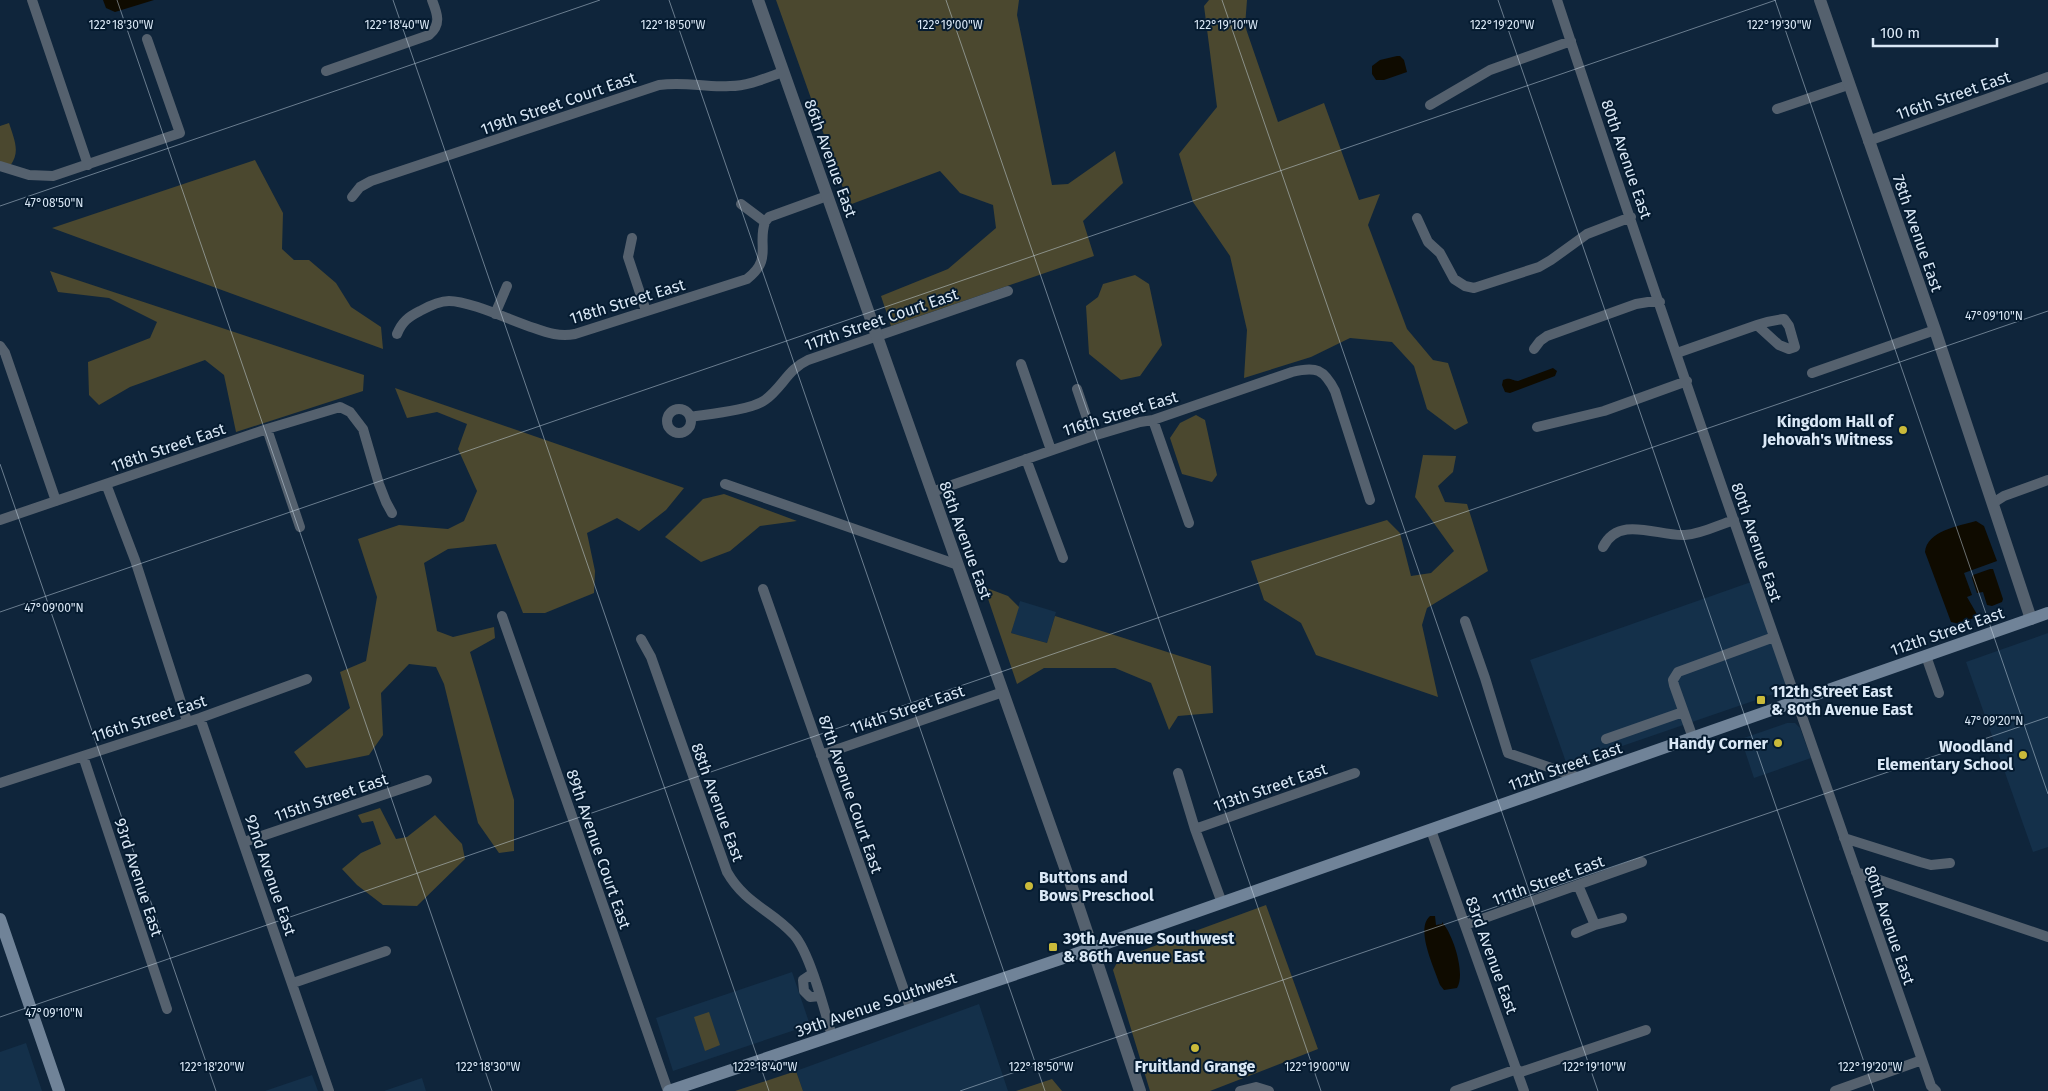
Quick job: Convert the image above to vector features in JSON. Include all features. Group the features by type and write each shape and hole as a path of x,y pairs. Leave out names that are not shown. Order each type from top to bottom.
{"main road":[{"name":"112th Street East","path":"1093,948 2048,613"},
{"path":"0,919 59,1091"},
{"name":"39th Avenue Southwest","path":"668,1091 1093,948"}],"street":[{"path":"32,0 88,165"},
{"path":"326,71 429,35 437,26 438,17 432,0"},
{"name":"86th Avenue East","path":"758,0 1093,948 1140,1091"},
{"name":"80th Avenue East","path":"1557,0 1774,637 1798,701 1931,1086 1936,1091"},
{"name":"78th Avenue East","path":"1820,0 1848,85 1935,330 2031,619"},
{"path":"0,166 29,175 53,176 180,133 148,39"},
{"path":"1430,104 1490,70 1571,41"},
{"name":"119th Street Court East","path":"352,197 360,188 372,182 651,88 680,83 732,86 747,84 783,72"},
{"name":"116th Street East","path":"1868,141 2047,79"},
{"path":"1777,109 1848,85"},
{"path":"742,204 765,222 769,217 827,196"},
{"path":"1417,218 1428,242 1440,253 1454,279 1465,286 1474,288 1539,266 1551,260 1587,234 1631,217"},
{"name":"118th Street East","path":"397,334 401,324 407,318 425,308 442,302 456,302 551,334 563,336 575,334 747,279 761,262 763,256 762,228 765,222"},
{"path":"632,238 628,257 646,311"},
{"path":"495,314 507,286"},
{"name":"117th Street Court East","path":"690,417 755,405 767,398 795,367 801,364 1008,291"},
{"path":"1534,350 1540,340 1547,336 1636,304 1660,302"},
{"path":"1677,353 1756,325"},
{"path":"1812,373 1935,330"},
{"path":"3,349 56,501"},
{"path":"1021,364 1052,450"},
{"name":"116th Street East","path":"932,492 1093,436 1153,420 1303,369 1318,370 1326,376 1335,391 1370,500"},
{"path":"1537,427 1604,411 1687,381"},
{"path":"1077,389 1093,436"},
{"name":"118th Street East","path":"0,520 340,407 355,416 363,429 379,484 392,513"},
{"path":"1153,420 1189,523"},
{"path":"267,430 300,527"},
{"path":"1026,460 1063,558"},
{"path":"1993,503 2004,496 2048,480"},
{"path":"106,484 135,560 187,721"},
{"path":"725,484 958,565"},
{"path":"1603,547 1608,538 1627,530 1649,529 1682,535 1698,532 1734,520"},
{"name":"87th Avenue Court East","path":"763,588 911,1010"},
{"name":"89th Avenue Court East","path":"502,616 668,1091"},
{"path":"1464,621 1485,678 1508,753 1580,778"},
{"path":"1693,738 1674,685 1673,680 1678,672 1774,637"},
{"name":"88th Avenue East","path":"641,639 651,657 727,872 733,883 749,900 795,935 806,955 832,1036"},
{"path":"1926,656 1939,693"},
{"name":"116th Street East","path":"0,783 200,718 307,679"},
{"name":"114th Street East","path":"821,755 1003,692"},
{"path":"1606,738 1683,712"},
{"name":"92nd Avenue East","path":"200,718 330,1091"},
{"name":"93rd Avenue East","path":"83,756 167,1009"},
{"path":"1178,773 1194,829 1222,903"},
{"name":"113th Street East","path":"1194,829 1354,773"},
{"name":"115th Street East","path":"244,842 427,780"},
{"name":"83rd Avenue East","path":"1431,830 1524,1091"},
{"path":"1844,838 1931,865 1950,863"},
{"name":"111th Street East","path":"1465,925 1642,862"},
{"path":"1856,872 2048,937"},
{"path":"1578,885 1595,925"},
{"path":"1576,933 1595,925 1622,918"},
{"path":"293,983 386,952"},
{"path":"1455,1091 1646,1030"},
{"path":"1835,1091 1922,1060"},
{"path":"1240,1091 1256,1087 1269,1091"}],"shaded area":[{"path":"103,0 154,0 115,12 106,8"},
{"path":"776,0 1019,0 1017,15 1052,185 1068,184 1115,151 1123,183 1083,221 1094,256 891,326 881,296 948,269 996,228 993,205 960,193 940,171 849,205"},
{"path":"1209,0 1247,0 1245,26 1278,122 1324,103 1359,200 1380,194 1368,225 1407,329 1433,360 1448,363 1468,423 1455,430 1427,409 1414,366 1392,342 1350,338 1311,357 1244,378 1247,330 1230,256 1193,202 1179,154 1217,107 1204,6"},
{"path":"1397,56 1404,60 1407,72 1384,80 1376,80 1372,74 1372,66 1380,60"},
{"path":"9,123 16,150 10,166 0,162 0,126"},
{"path":"255,160 283,213 282,249 294,260 309,260 336,283 351,307 381,327 383,349 52,228"},
{"path":"50,271 364,375 363,391 236,432 224,375 205,360 130,387 99,405 89,395 88,362 150,338 157,322 109,298 58,292"},
{"path":"1135,275 1149,284 1162,345 1140,376 1121,380 1089,354 1086,306 1098,297 1103,284"},
{"path":"1553,368 1557,371 1555,376 1510,393 1505,392 1502,385 1505,379 1518,381"},
{"path":"395,388 684,488 666,510 639,531 617,518 587,533 595,571 594,593 545,613 523,613 496,544 448,549 424,563 437,631 453,637 494,627 495,638 470,652 514,800 514,851 499,853 478,823 444,684 436,667 409,664 381,693 383,735 369,755 306,768 294,752 350,708 340,672 366,661 377,597 358,539 399,525 448,529 464,521 477,491 458,449 467,424 437,412 407,418"},
{"path":"1196,415 1205,420 1217,475 1212,482 1182,474 1170,438 1180,423"},
{"path":"1423,455 1456,456 1453,472 1438,486 1445,502 1467,504 1488,571 1427,608 1422,625 1438,697 1316,655 1301,623 1264,600 1251,561 1387,520 1400,533 1411,576 1431,573 1454,551 1415,497"},
{"path":"724,494 797,521 760,526 730,551 701,562 665,537 703,499"},
{"path":"1976,521 1984,526 1997,561 1964,573 1972,595 1967,597 1978,616 1960,624 1951,622 1925,552 1931,539 1937,534 1952,527"},
{"path":"1993,569 2003,599 2002,602 1992,606 1987,605 1983,592 1977,593 1972,578 1973,575"},
{"path":"1751,582 1786,684 1782,691 1567,765 1530,660"},
{"path":"984,587 1008,596 1019,607 1011,633 1047,643 1055,616 1211,666 1213,713 1178,716 1169,730 1151,683 1115,668 1044,668 1017,684"},
{"path":"1020,601 1056,612 1047,643 1011,633"},
{"name":"Woodland Elementary School","path":"2048,633 2048,847 2033,852 1966,662"},
{"path":"1787,723 1795,723 1800,728 1811,758 1754,778 1741,739"},
{"path":"380,808 396,839 407,837 435,815 462,844 465,859 417,906 383,905 357,885 342,869 361,853 381,844 373,821 362,823 358,815"},
{"path":"1266,905 1318,1049 1210,1091 1150,1091 1113,970 1119,959"},
{"path":"1430,916 1435,916 1436,925 1442,924 1442,922 1454,944 1460,973 1457,988 1444,990 1440,985 1430,959 1424,930"},
{"path":"792,972 810,1025 673,1071 656,1018"},
{"path":"979,1004 1008,1091 803,1091 796,1071"},
{"path":"709,1012 720,1045 705,1051 694,1017"},
{"path":"26,1043 42,1091 0,1091 0,1052"},
{"path":"796,1071 803,1091 735,1091"},
{"path":"312,1075 318,1091 265,1091"},
{"path":"422,1078 426,1091 384,1091"},
{"path":"1052,1079 1062,1091 1016,1091"}],"place":[{"name":"Kingdom Hall of Jehovah's Witness","path":"1903,430"},
{"name":"112th Street East & 80th Avenue East","path":"1761,700"},
{"name":"Handy Corner","path":"1778,743"},
{"name":"Woodland Elementary School","path":"2023,755"},
{"name":"Buttons and Bows Preschool","path":"1029,886"},
{"name":"39th Avenue Southwest & 86th Avenue East","path":"1053,947"},
{"name":"Fruitland Grange","path":"1195,1048"}]}
